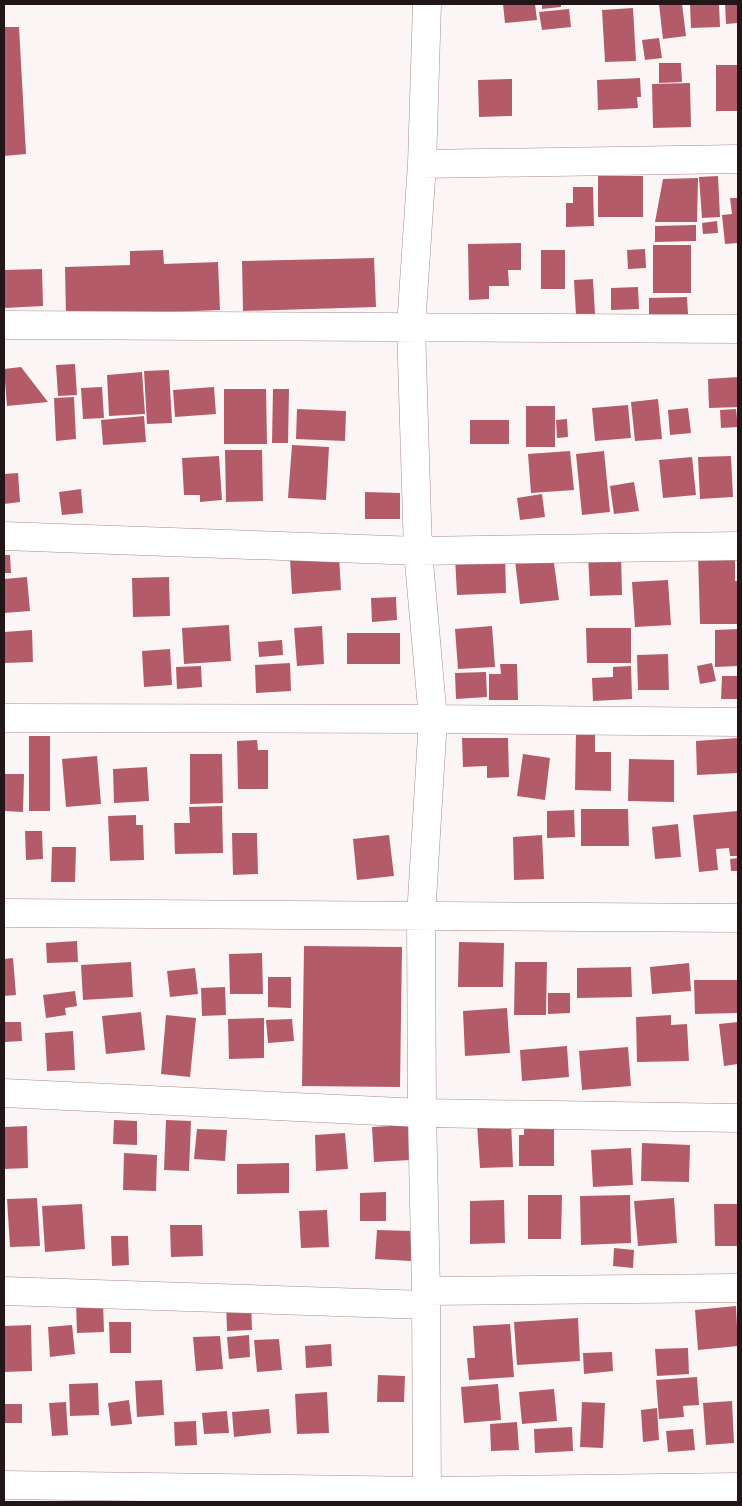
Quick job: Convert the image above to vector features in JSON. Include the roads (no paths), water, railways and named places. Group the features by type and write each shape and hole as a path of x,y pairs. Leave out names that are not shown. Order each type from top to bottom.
{"street":[{"path":"427,4 422,164 411,327 418,551 433,719 421,917 427,1497"},
{"path":"422,164 738,159"},
{"path":"4,325 738,329"},
{"path":"4,536 418,551 738,546"},
{"path":"4,718 738,722"},
{"path":"4,913 738,918"},
{"path":"4,1093 422,1113 738,1118"},
{"path":"4,1291 426,1298 738,1288"},
{"path":"4,1485 427,1497 738,1487"}]}
